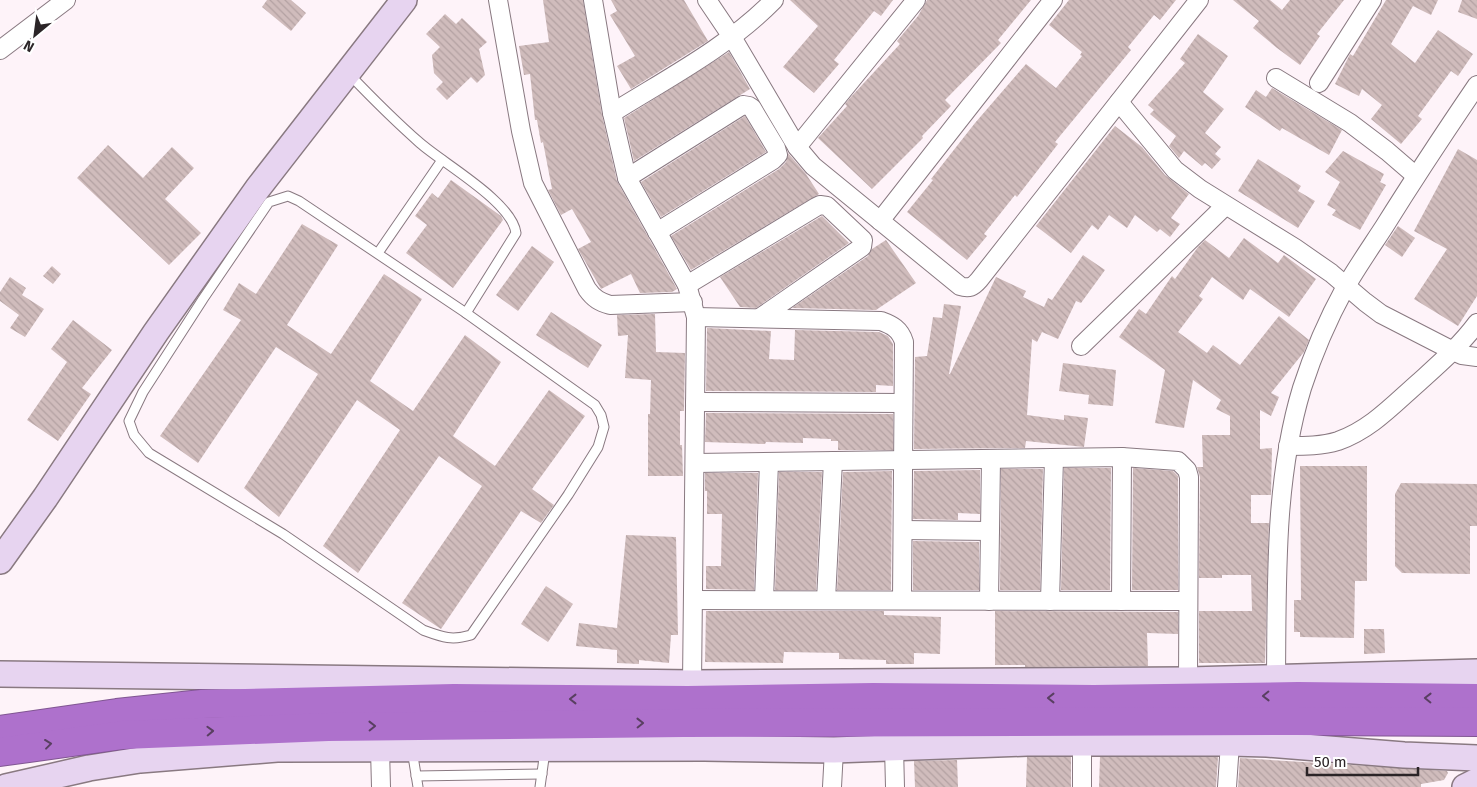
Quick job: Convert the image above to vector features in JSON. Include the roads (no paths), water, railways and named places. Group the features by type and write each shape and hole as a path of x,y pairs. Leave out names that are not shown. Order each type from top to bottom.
{"highway":[{"path":"0,730 117,713 202,704 454,698 688,700 873,697 1001,690 1094,689 1298,696 1477,698"},
{"path":"0,752 123,735 328,727 703,723 1477,722"}],"street":[{"path":"0,50 66,0"},
{"path":"0,561 45,498 156,332 258,188 404,0"},
{"path":"498,0 521,131 534,183 587,290 593,298 610,305 694,310 762,317 881,321 890,324 902,335 904,342 902,403 902,600"},
{"path":"593,0 612,112 627,178 687,285 694,310 695,463 692,683"},
{"path":"707,0 732,37 797,147 813,166 960,286 968,288 974,285 1200,0"},
{"path":"612,112 732,37 774,0"},
{"path":"797,147 916,0"},
{"path":"880,220 1053,0"},
{"path":"1319,83 1372,0"},
{"path":"1276,78 1350,123 1416,176"},
{"path":"1276,676 1278,569 1283,483 1288,446 1302,388 1346,286 1477,85"},
{"path":"1119,102 1175,170 1200,189 1295,248 1381,314 1453,351 1462,355 1477,357"},
{"path":"627,178 743,105 752,108 776,148 778,155 773,160 657,232"},
{"path":"687,285 820,204 827,206 860,236 864,243 862,247 762,317"},
{"path":"1081,346 1225,206"},
{"path":"1288,446 1316,445 1337,441 1358,432 1377,419 1474,331"},
{"path":"695,402 902,403"},
{"path":"695,463 1122,457 1178,461 1187,470 1189,483 1188,680"},
{"path":"1121,601 1122,457"},
{"path":"1050,601 1054,458"},
{"path":"989,600 992,459"},
{"path":"826,600 832,461"},
{"path":"764,600 769,462"},
{"path":"903,530 990,531"},
{"path":"693,600 1188,601"},
{"path":"1094,689 1188,680 1276,676 1477,672"},
{"path":"0,674 692,683 1001,690"},
{"path":"6,787 89,768 140,760 277,749 834,750 1027,743 1267,744 1404,755 1477,758"},
{"path":"1082,744 1082,787"},
{"path":"1227,787 1230,744"},
{"path":"894,747 895,787"},
{"path":"380,749 381,787"},
{"path":"832,787 834,750"},
{"path":"1465,787 1477,781"}],"lane":[{"path":"348,72 387,114 442,160 488,194 511,217 516,233 466,313"},
{"path":"378,254 442,160"},
{"path":"288,196 300,201 378,254 466,313 594,405 601,415 604,427 598,447 573,487 471,635 459,639 445,638 424,630 283,534 149,453 134,435 129,422 143,392 269,202 288,196"},
{"path":"540,787 545,748"},
{"path":"412,749 418,787"},
{"path":"416,776 542,774"}]}
